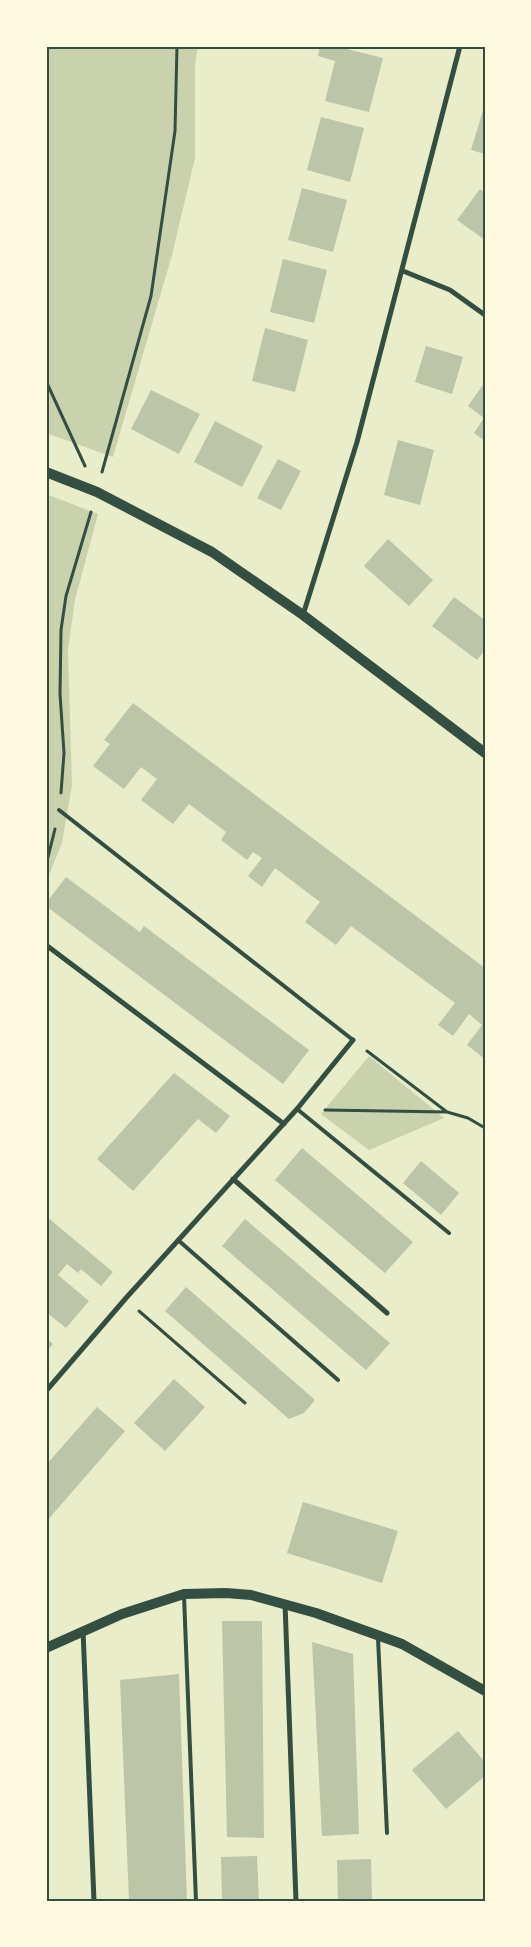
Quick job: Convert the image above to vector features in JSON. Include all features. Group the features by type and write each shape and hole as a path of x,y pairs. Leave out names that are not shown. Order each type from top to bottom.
{"main road":[{"path":"46,472 97,492 212,552 303,615 485,753"},
{"path":"46,1648 122,1614 184,1594 226,1593 251,1595 285,1603 402,1644 485,1691"}],"street":[{"path":"303,615 357,442 460,46"},
{"path":"403,271 450,290 485,315"},
{"path":"46,945 284,1124"},
{"path":"46,1390 126,1298 297,1110 353,1040"},
{"path":"233,1179 387,1312"},
{"path":"285,1603 296,1901"},
{"path":"83,1630 94,1901"}],"lane":[{"path":"59,810 353,1040"},
{"path":"297,1110 449,1233"},
{"path":"178,1240 338,1380"},
{"path":"184,1594 196,1901"},
{"path":"378,1635 387,1833"}],"path":[{"path":"46,865 59,810 64,753 60,694 61,630 66,596 151,296 176,131 177,46"},
{"path":"46,381 97,492"},
{"path":"353,1040 447,1112"},
{"path":"297,1110 447,1112 468,1118 485,1128"},
{"path":"126,1298 245,1403"}],"green space":[{"path":"46,46 198,46 195,65 195,158 172,255 113,457 46,433"},
{"path":"46,494 98,514 75,600 68,650 72,785 62,843 46,882"},
{"path":"369,1056 444,1118 369,1150 321,1114"}],"building":[{"path":"320,46 343,46 343,48 383,58 369,112 325,101 335,61 318,56"},
{"path":"485,107 485,154 471,150"},
{"path":"321,117 364,128 350,182 307,170"},
{"path":"302,188 347,200 333,252 288,240"},
{"path":"480,189 485,193 485,240 457,220"},
{"path":"283,259 327,270 314,323 270,312"},
{"path":"265,328 308,340 295,392 252,381"},
{"path":"426,346 463,357 452,394 415,382"},
{"path":"485,382 485,441 474,433 484,418 468,406"},
{"path":"151,390 200,414 179,454 131,429"},
{"path":"215,421 263,446 242,487 194,462"},
{"path":"398,440 434,450 420,505 384,495"},
{"path":"278,459 301,471 281,510 257,498"},
{"path":"388,539 433,580 409,606 364,566"},
{"path":"454,597 485,620 485,650 477,660 432,626"},
{"path":"133,703 485,968 485,1059 467,1045 482,1025 469,1014 453,1036 438,1025 455,1003 351,926 336,945 305,922 320,902 275,868 262,887 248,876 262,858 253,852 247,860 221,840 226,832 189,804 173,824 141,800 157,779 141,767 124,789 93,766 110,744 104,740"},
{"path":"66,877 140,932 144,926 309,1050 283,1084 46,906 46,903"},
{"path":"174,1073 230,1116 216,1133 198,1119 133,1191 97,1159"},
{"path":"302,1148 413,1242 385,1273 275,1180"},
{"path":"421,1161 459,1193 441,1215 403,1183"},
{"path":"46,1216 113,1272 101,1286 81,1269 78,1273 67,1264 58,1275 89,1301 66,1328 46,1312"},
{"path":"245,1219 390,1343 366,1370 222,1246"},
{"path":"186,1287 315,1400 304,1413 289,1419 165,1311"},
{"path":"46,1338 53,1344 46,1352"},
{"path":"174,1379 205,1407 165,1451 134,1423"},
{"path":"97,1407 125,1431 46,1522 46,1465"},
{"path":"303,1502 398,1531 382,1583 287,1553"},
{"path":"222,1621 262,1621 264,1838 227,1837"},
{"path":"312,1642 353,1654 359,1834 322,1836"},
{"path":"179,1674 187,1901 129,1901 120,1680"},
{"path":"458,1731 485,1762 485,1776 446,1809 412,1770"},
{"path":"257,1856 259,1901 222,1901 221,1857"},
{"path":"371,1859 372,1901 338,1901 337,1860"},
{"path":"46,1877 48,1877 49,1901 46,1901"}]}
